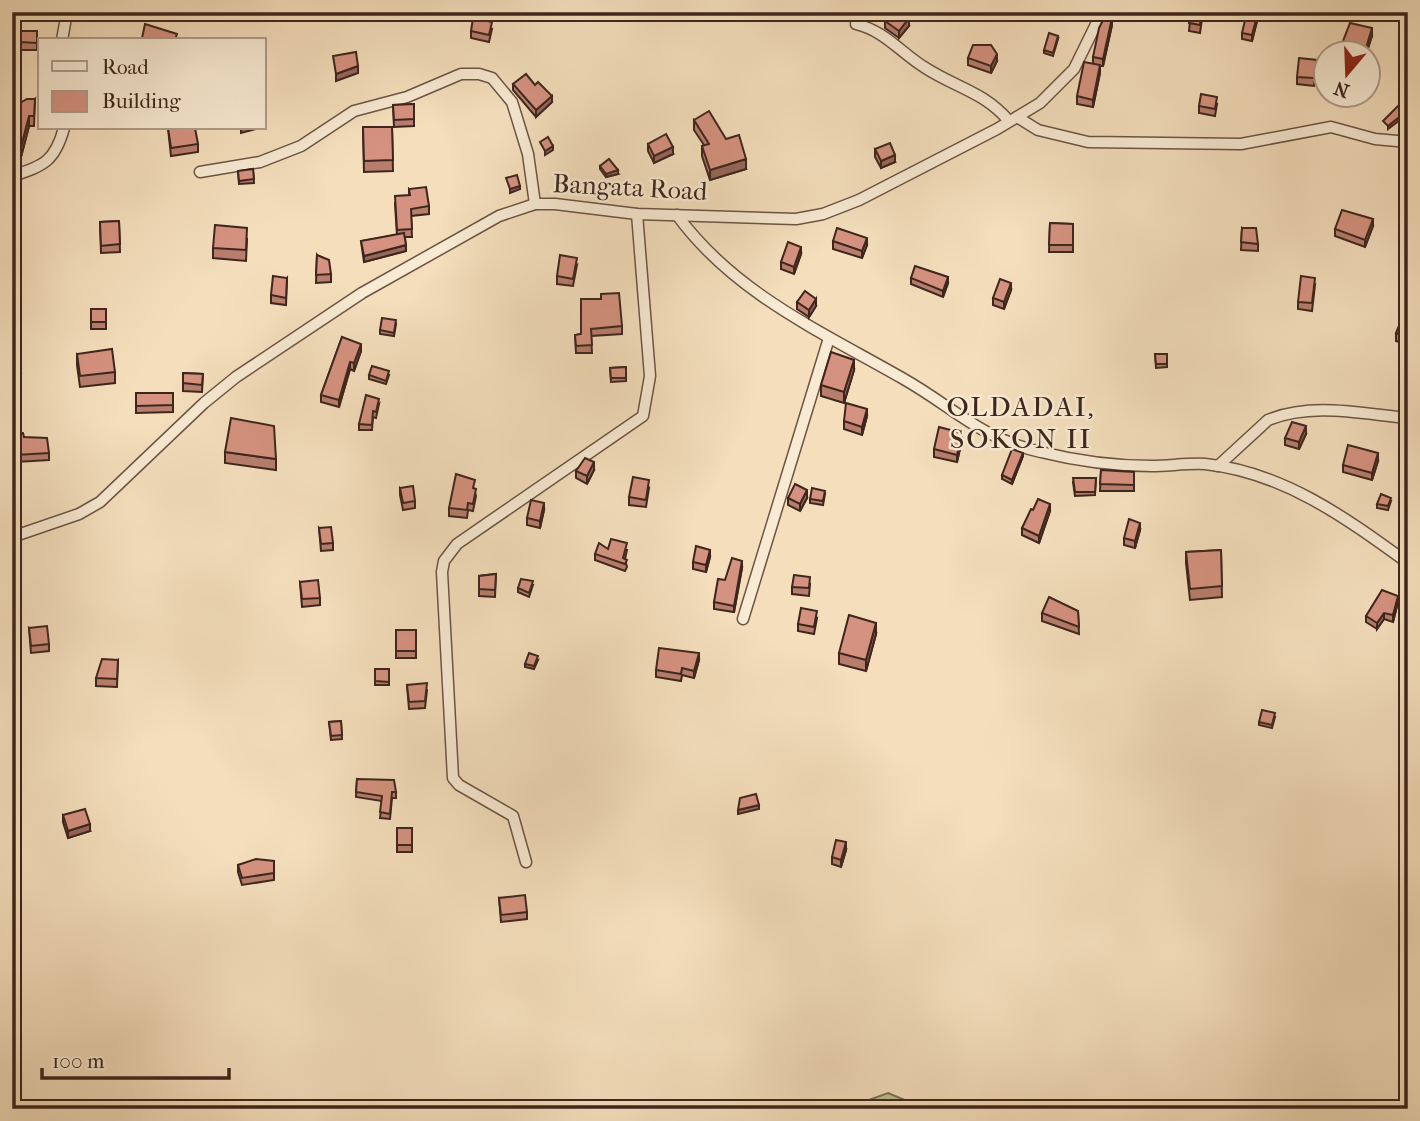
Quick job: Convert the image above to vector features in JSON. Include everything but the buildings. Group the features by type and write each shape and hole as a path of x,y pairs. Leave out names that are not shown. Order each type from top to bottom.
{"street":[{"path":"62,38 67,12"},
{"name":"Bangata Road","path":"12,537 79,514 100,502 204,403 236,377 362,293 499,216 536,204 638,214 796,219 823,214 859,200 1040,103 1074,69 1102,12"},
{"path":"856,24 883,35 927,70 978,93 1013,119 1038,130 1088,142 1241,144 1331,127 1375,139 1408,142"},
{"path":"200,172 260,162 301,146 354,111 407,97 461,74 479,75 492,78 512,102 528,154 536,204"},
{"path":"12,176 51,159 63,130"},
{"path":"526,862 513,816 458,785 453,778 442,572 444,561 457,544 643,416 650,376 638,214"},
{"path":"677,215 693,237 725,270 764,300 903,379 974,427 1009,444 1078,460 1150,466 1217,466 1245,472 1314,498 1408,563"},
{"path":"743,619 829,338"},
{"path":"1217,466 1268,420 1278,416 1341,409 1408,418"}],"green space":[{"path":"888,1093 926,1109 844,1109"}],"district":[{"name":"OLDADAI, SOKON II","path":"1021,422"}]}
